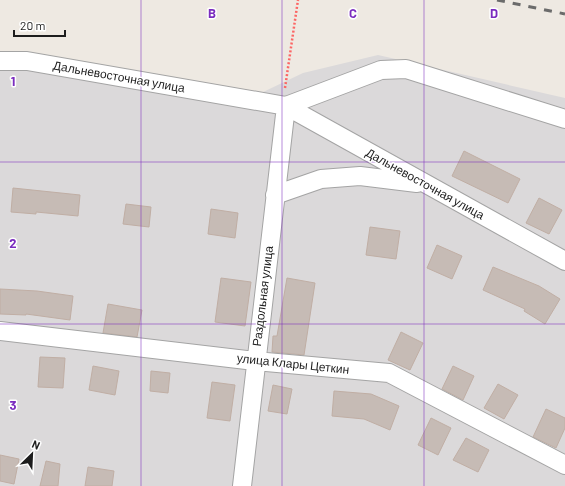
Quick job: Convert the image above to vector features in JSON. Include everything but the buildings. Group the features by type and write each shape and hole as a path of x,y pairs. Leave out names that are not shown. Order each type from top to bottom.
{"street":[{"name":"Дальневосточная улица","path":"0,61 27,61 286,106 565,261"},
{"path":"286,106 381,70 406,69 565,119"},
{"name":"Раздольная улица","path":"242,486 255,361 286,106"},
{"path":"275,196 321,179 360,176 425,184"},
{"name":"улица Клары Цеткин","path":"0,331 255,361 389,373 565,464"}],"path":[{"path":"286,106 285,82 292,49 298,0"}],"shaded area":[{"path":"0,54 261,93 303,73 378,55 565,98 565,486 0,486"}],"railway":[{"path":"497,0 565,14"}]}
